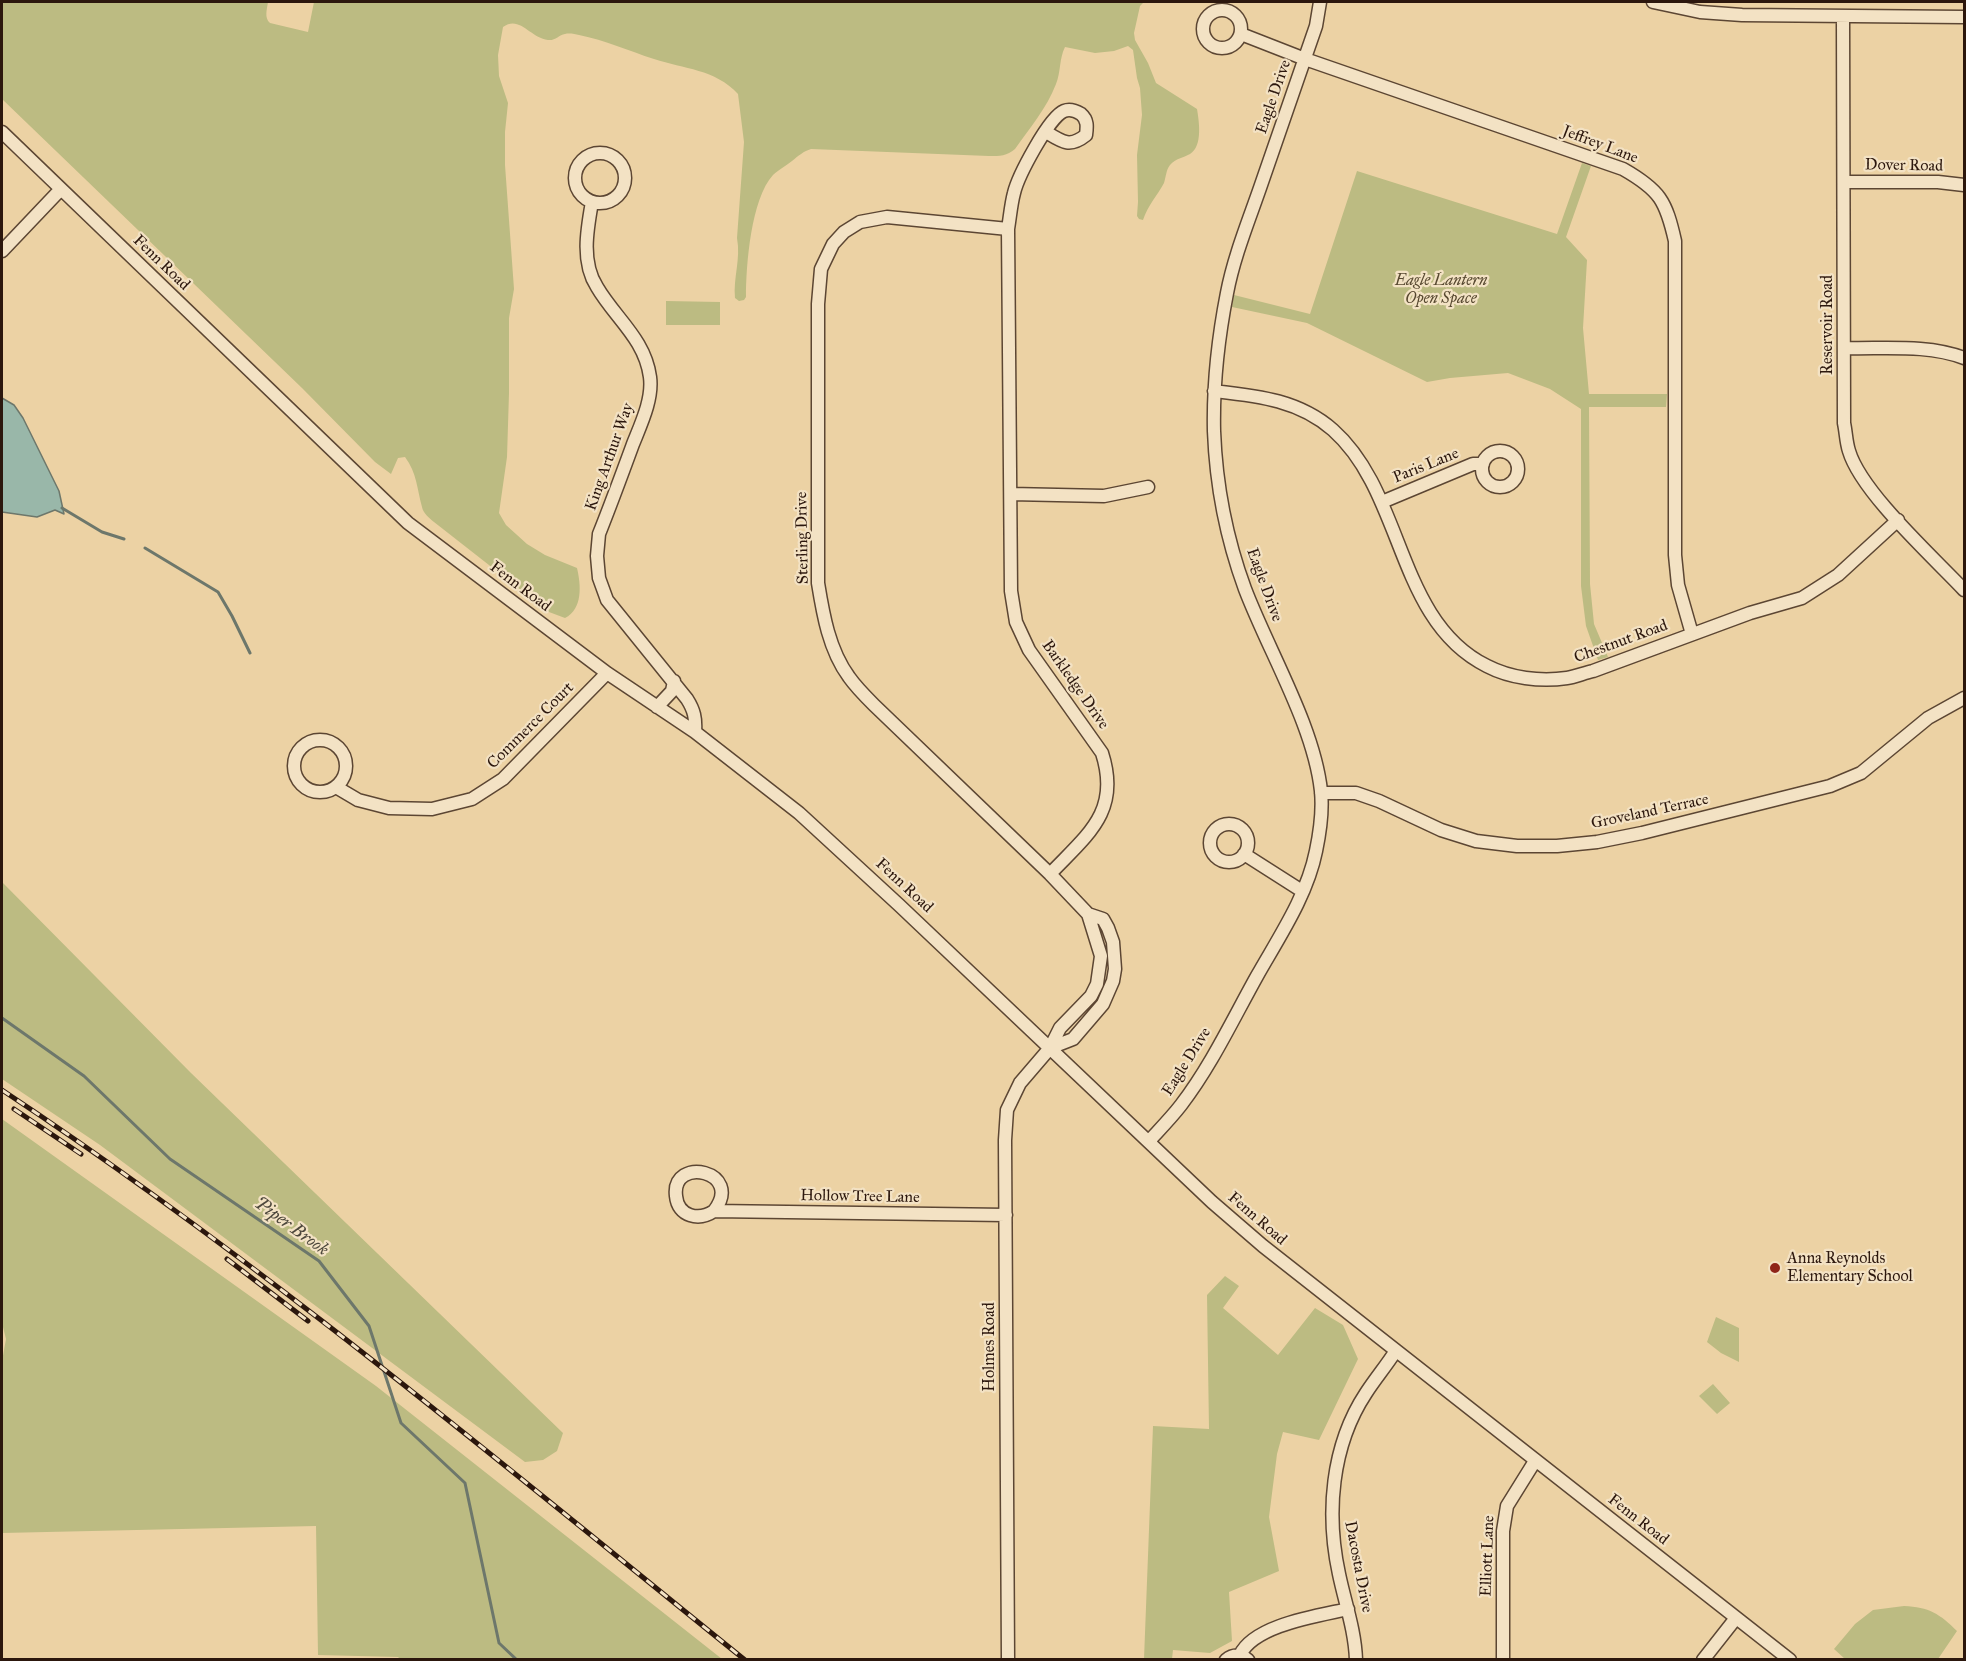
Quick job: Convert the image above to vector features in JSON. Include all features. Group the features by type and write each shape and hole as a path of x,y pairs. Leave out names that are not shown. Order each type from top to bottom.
{"street":[{"name":"Eagle Drive","path":"1149,1141 1182,1104 1205,1068 1288,921 1316,854 1321,793 1316,766 1305,730 1245,588 1224,514 1214,433 1214,391 1218,344 1227,291 1242,240 1316,26 1320,2"},
{"path":"1653,2 1700,12 1742,15 1965,17"},
{"name":"Reservoir Road","path":"1843,17 1844,423 1849,451 1859,473 1898,520 1965,590"},
{"name":"Jeffrey Lane","path":"1240,34 1305,59 1623,169 1645,181 1659,195 1669,215 1675,241 1675,555 1678,585 1692,634"},
{"name":"Fenn Road","path":"2,132 408,524 607,673 695,732 763,783 838,847 1212,1202 1263,1246 1395,1352 1790,1659"},
{"name":"Barkledge Drive","path":"1046,132 1022,170 1014,193 1008,229 1011,591 1016,622 1029,650 1102,753 1108,773 1108,790 1103,810 1094,829 1050,874"},
{"path":"606,153 619,162 623,168 625,182 622,190 609,201 592,202 579,192 575,176 582,160 589,155 606,153"},
{"name":"Dover Road","path":"1844,182 1938,182 1965,185"},
{"path":"2,251 62,189"},
{"name":"King Arthur Way","path":"592,202 586,233 588,263 596,286 635,337 645,355 651,379 647,406 600,534 597,556 600,578 607,600 674,681 693,709 696,720 695,732"},
{"name":"Sterling Drive","path":"1008,229 886,217 860,222 844,232 833,243 821,269 818,304 818,583 824,618 847,675 874,705 1050,874 1088,914 1101,956 1097,984 1091,996 1060,1028 1050,1048"},
{"path":"1845,348 1926,350 1950,353 1965,358"},
{"name":"Chestnut Road","path":"1214,391 1277,400 1304,410 1332,430 1353,451 1369,475 1424,601 1440,628 1457,646 1477,661 1503,674 1533,679 1567,678 1593,671 1753,612 1802,598 1838,575 1898,520"},
{"name":"Paris Lane","path":"1382,502 1473,464 1483,464"},
{"path":"1011,494 1104,496 1148,487"},
{"name":"Commerce Court","path":"336,787 358,800 389,808 432,809 472,799 503,779 607,673"},
{"path":"657,706 672,691 674,681"},
{"name":"Groveland Terrace","path":"1321,793 1356,794 1379,801 1441,830 1476,841 1517,846 1557,846 1597,842 1830,786 1861,773 1928,718 1965,698"},
{"path":"320,740 328,741 341,751 346,766 342,782 336,787 319,792 310,790 297,779 295,761 304,746 320,740"},
{"path":"1244,854 1302,891"},
{"name":"Holmes Road","path":"1008,1659 1005,1215 1007,1110 1020,1083 1050,1048"},
{"name":"Hollow Tree Lane","path":"714,1211 1005,1215"},
{"name":"Dacosta Drive","path":"1356,1659 1355,1639 1332,1537 1331,1506 1336,1468 1347,1430 1365,1394 1395,1352"},
{"name":"Elliott Lane","path":"1503,1659 1503,1531 1507,1506 1535,1461"},
{"path":"1226,1659 1234,1655 1244,1657 1244,1646 1263,1634 1297,1621 1347,1609"},
{"path":"1703,1659 1736,1618"}],"green space":[{"path":"2,2 268,2 266,16 270,23 308,32 314,2 1158,2 1143,3 1140,6 1134,33 1135,40 1156,83 1197,109 1198,139 1197,145 1190,154 1177,159 1170,165 1164,183 1143,220 1139,219 1137,216 1137,155 1142,115 1133,50 1128,46 1114,51 1095,53 1065,47 1058,79 1048,101 1015,149 1009,153 989,156 811,149 777,171 766,186 755,216 747,268 746,297 739,301 735,298 735,291 744,142 738,94 719,79 699,71 598,40 568,34 548,40 520,25 509,24 503,27 498,55 499,76 508,103 505,165 514,289 509,318 507,457 499,513 506,525 527,544 545,555 577,568 580,589 578,603 571,614 565,618 549,612 428,517 423,509 414,475 405,457 398,458 391,474 375,462 302,388 2,99"},
{"name":"Eagle Lantern Open Space","path":"1582,163 1591,166 1566,237 1587,260 1583,328 1589,394 1667,394 1666,407 1589,407 1590,584 1594,624 1608,657 1598,660 1586,626 1581,586 1581,409 1550,389 1508,373 1427,382 1307,323 1232,307 1234,295 1310,314 1357,171 1557,234"},
{"path":"666,301 720,302 720,325 666,325"},
{"path":"2,882 191,1073 563,1433 557,1451 543,1460 525,1462 100,1145 2,1079"},
{"path":"2,1119 376,1386 722,1659 401,1660 398,1657 318,1655 316,1526 2,1533 2,1361 6,1339 2,1323"},
{"path":"1225,1276 1239,1286 1223,1308 1278,1355 1315,1308 1343,1325 1358,1359 1319,1440 1283,1432 1277,1454 1269,1517 1279,1571 1229,1592 1232,1641 1210,1653 1173,1650 1172,1659 1144,1659 1153,1426 1209,1429 1207,1295"},
{"path":"1716,1317 1739,1328 1739,1362 1721,1353 1707,1342"},
{"path":"1713,1384 1730,1403 1717,1414 1699,1396"},
{"path":"1904,1606 1933,1612 1957,1631 1938,1659 1845,1659 1834,1649 1855,1624 1873,1610"}],"shaded area":[{"path":"2,398 14,405 23,418 59,491 64,514 55,510 37,517 2,512"}],"waterway":[{"path":"62,508 102,532 124,539"},
{"path":"145,548 218,592 250,653"},
{"name":"Piper Brook","path":"2,1018 84,1076 170,1159 319,1261 369,1326 401,1423 465,1483 499,1643 517,1660"}],"railway":[{"path":"2,1090 99,1156 287,1294 472,1439 745,1660"},
{"path":"14,1109 81,1154"},
{"path":"227,1259 308,1321"}],"place":[{"name":"Anna Reynolds Elementary School","path":"1775,1268"}]}
